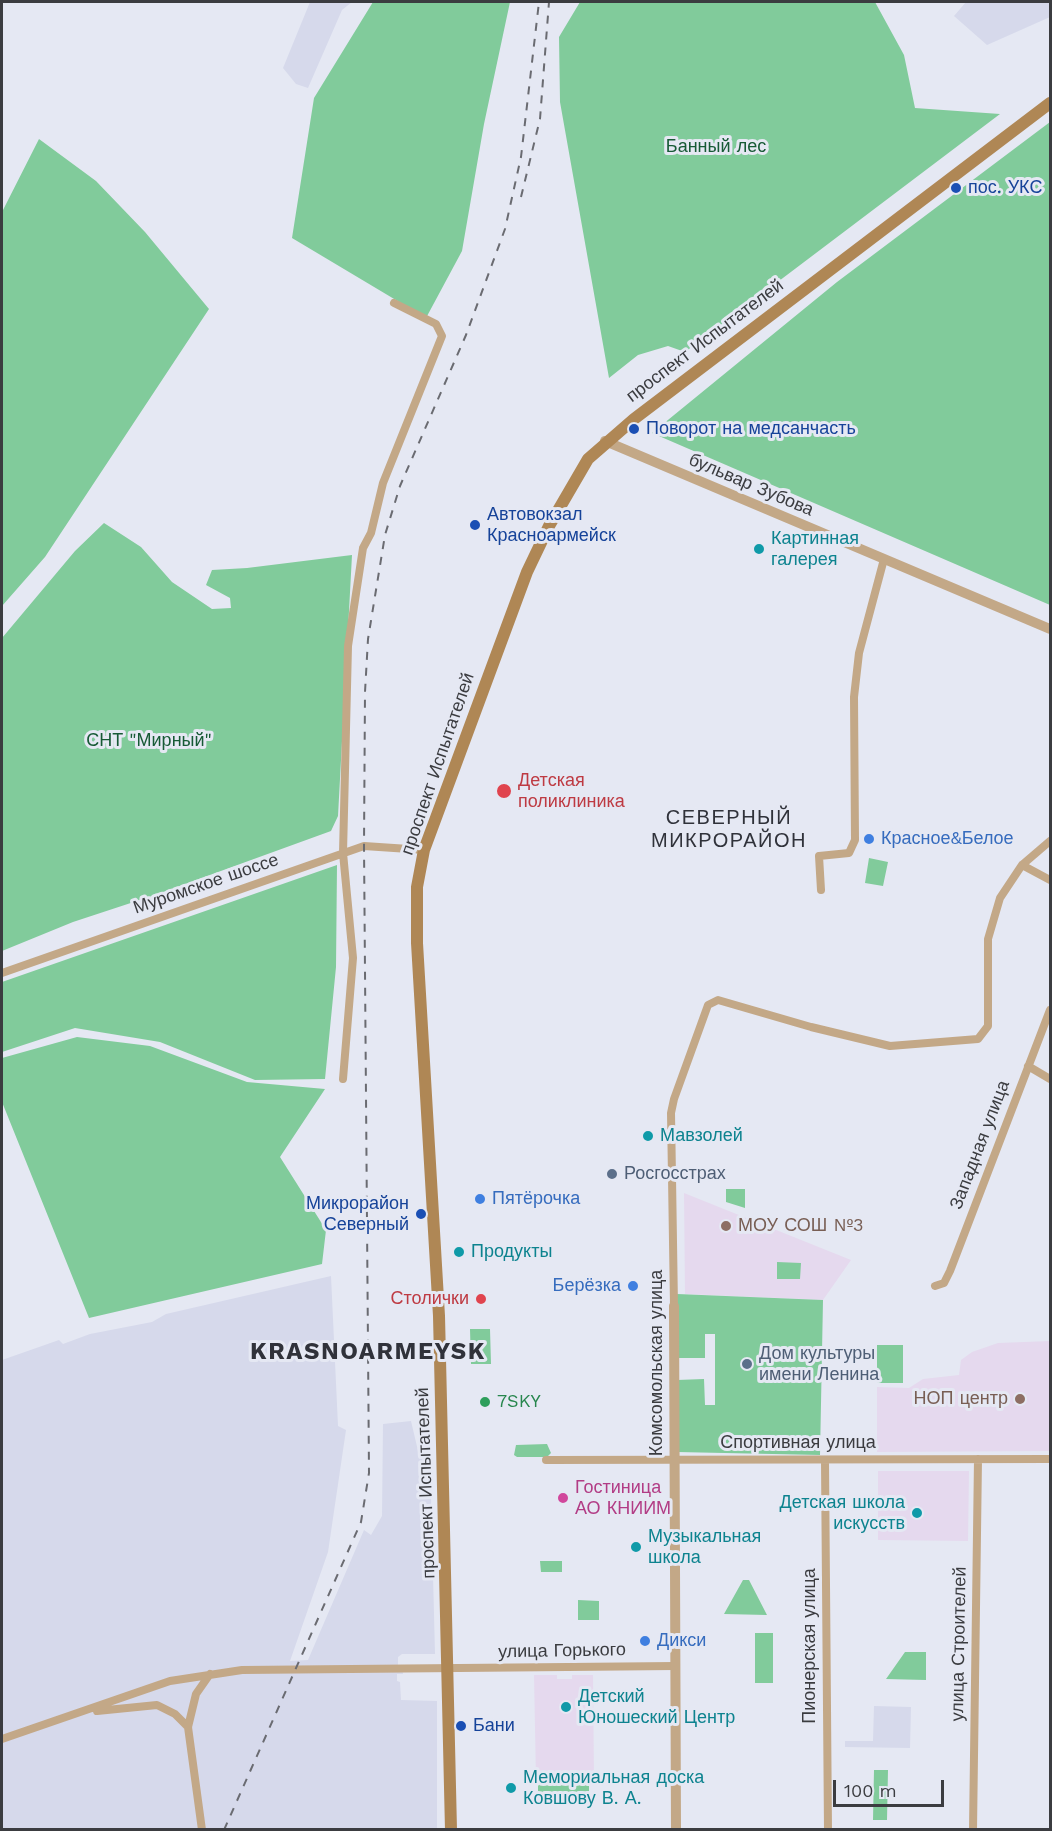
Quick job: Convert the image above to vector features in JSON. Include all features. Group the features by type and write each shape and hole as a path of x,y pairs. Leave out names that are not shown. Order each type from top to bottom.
{"main road":[{"name":"проспект Испытателей","path":"452,1830 439,1316 417,943 417,887 424,850 527,572 574,480 588,459 605,441 1050,103"}],"street":[{"path":"343,1079 353,958 342,853 348,646 363,548 371,533 383,483 442,336 436,324 394,303"},
{"name":"бульвар Зубова","path":"605,441 1050,629"},
{"path":"821,890 819,856 849,853 855,840 854,697 859,653 884,559"},
{"name":"Комсомольская улица","path":"676,1830 671,1113 700,1023 708,1005 718,1000 811,1028 890,1046 978,1039 988,1026 988,939 1000,898 1022,864 1050,841"},
{"name":"Муромское шоссе","path":"2,973 364,846 424,850"},
{"path":"1022,864 1050,880"},
{"name":"Западная улица","path":"935,1286 944,1283 950,1271 1050,1010"},
{"path":"1028,1066 1050,1079"},
{"name":"улица Строителей","path":"973,1830 978,1459"},
{"name":"Спортивная улица","path":"546,1460 825,1462 1050,1459"},
{"name":"Пионерская улица","path":"825,1462 828,1830"},
{"name":"улица Горького","path":"83,1713 170,1681 242,1670 675,1665"},
{"path":"201,1830 188,1727 196,1694 210,1674"},
{"path":"2,1739 83,1713 157,1706 175,1714 188,1727"}],"shaded area":[{"path":"310,2 352,2 342,10 308,88 296,84 283,68"},
{"path":"966,2 1050,2 1050,17 987,45 954,16"},
{"name":"МОУ СОШ №3","path":"684,1193 851,1260 823,1300 685,1294"},
{"path":"331,1276 338,1426 346,1430 328,1552 290,1661 308,1660 364,1530 371,1535 382,1516 383,1424 411,1421 419,1455 430,1456 435,1654 402,1654 398,1657 398,1666 402,1666 403,1674 397,1674 397,1681 400,1682 401,1700 437,1701 437,1829 2,1829 2,1360 59,1340 63,1344 90,1334 152,1322 166,1314"},
{"path":"1050,1341 1050,1451 877,1452 877,1387 909,1388 923,1379 959,1375 961,1360 972,1352 998,1343"},
{"path":"878,1471 969,1471 968,1541 878,1540"},
{"path":"534,1675 557,1675 557,1679 572,1679 572,1675 593,1675 594,1781 536,1780"},
{"path":"874,1706 911,1707 910,1748 845,1747 845,1741 873,1741"}],"green space":[{"path":"373,2 510,2 484,124 462,251 426,318 292,238 314,98"},
{"name":"Банный лес","path":"580,2 875,2 904,55 915,108 1000,114 685,352 668,346 638,355 609,378 560,102 559,37"},
{"path":"1050,122 1050,605 652,433 837,282"},
{"path":"39,139 96,181 145,232 209,309 45,557 2,606 2,212"},
{"name":"СНТ \"Мирный\"","path":"104,523 141,547 172,582 212,609 231,608 230,598 206,585 212,570 352,555 338,816 331,831 73,922 2,951 2,638 75,551"},
{"path":"869,858 888,862 883,886 865,883"},
{"path":"337,865 336,967 325,1079 255,1080 160,1042 75,1028 2,1052 2,982"},
{"path":"77,1037 150,1046 247,1082 325,1089 280,1157 326,1230 322,1264 89,1318 2,1102 2,1058"},
{"path":"726,1189 745,1189 745,1208 726,1202"},
{"path":"777,1262 801,1263 800,1279 777,1279"},
{"path":"677,1294 823,1300 820,1455 677,1452 677,1380 704,1379 705,1405 715,1405 715,1334 705,1334 705,1358 678,1358"},
{"path":"470,1329 490,1329 491,1364 471,1364"},
{"path":"877,1345 903,1345 903,1383 877,1383"},
{"path":"547,1444 551,1453 547,1457 517,1457 514,1455 516,1445"},
{"path":"540,1561 562,1561 562,1572 541,1572"},
{"path":"743,1580 749,1580 767,1615 724,1614"},
{"path":"578,1600 599,1601 599,1620 578,1620"},
{"path":"755,1633 773,1633 773,1683 755,1683"},
{"path":"905,1652 926,1652 926,1680 886,1679"},
{"path":"874,1770 888,1770 887,1820 873,1820"},
{"path":"538,1784 589,1784 589,1795 538,1795"}],"railway":[{"path":"224,1830 361,1522 369,1473 364,846 365,692 368,639 385,535 400,486 466,335 505,229 521,157 539,2"},
{"path":"521,197 540,119 549,2"}],"place":[{"name":"пос. УКС","path":"956,188"},
{"name":"Поворот на медсанчасть","path":"634,429"},
{"name":"Автовокзал Красноармейск","path":"475,525"},
{"name":"Картинная галерея","path":"759,549"},
{"name":"Детская поликлиника","path":"504,791"},
{"name":"Красное&Белое","path":"869,839"},
{"name":"Мавзолей","path":"648,1136"},
{"name":"Росгосстрах","path":"612,1174"},
{"name":"Пятёрочка","path":"480,1199"},
{"name":"Микрорайон Северный","path":"421,1214"},
{"name":"МОУ СОШ №3","path":"726,1226"},
{"name":"Продукты","path":"459,1252"},
{"name":"Берёзка","path":"633,1286"},
{"name":"Столички","path":"481,1299"},
{"name":"Дом культуры имени Ленина","path":"747,1364"},
{"name":"НОП центр","path":"1020,1399"},
{"name":"7SKY","path":"485,1402"},
{"name":"Гостиница АО КНИИМ","path":"563,1498"},
{"name":"Детская школа искусств","path":"917,1513"},
{"name":"Музыкальная школа","path":"636,1547"},
{"name":"Дикси","path":"645,1641"},
{"name":"Детский Юношеский Центр","path":"566,1707"},
{"name":"Бани","path":"461,1726"},
{"name":"Мемориальная доска Ковшову В. А.","path":"511,1788"}],"district":[{"name":"СЕВЕРНЫЙ МИКРОРАЙОН","path":"729,830"},
{"name":"KRASNOARMEYSK","path":"368,1352"}]}
